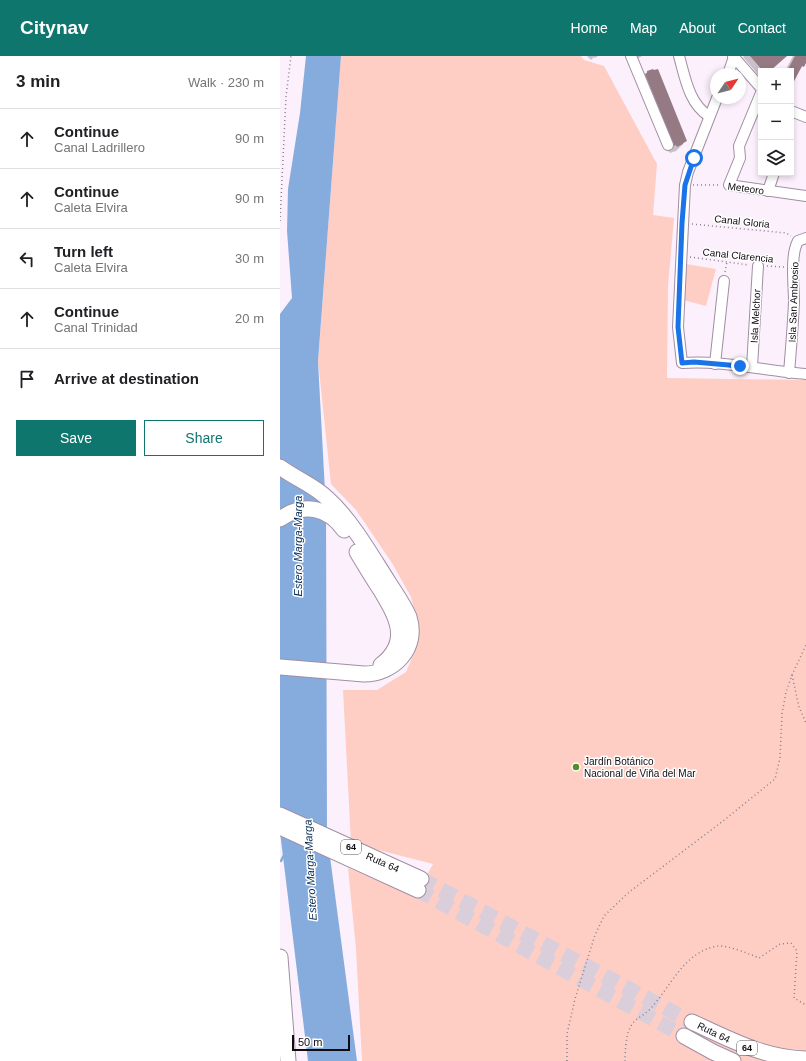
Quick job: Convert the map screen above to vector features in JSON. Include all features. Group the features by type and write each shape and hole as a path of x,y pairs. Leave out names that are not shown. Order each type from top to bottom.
{"highway":[{"path":"280,467 320,492 343,515 403,605 409,618 410,625 410,640 405,653 396,664 378,673 359,674 280,668"},
{"path":"280,519 291,512 304,509 318,510 330,515 347,535 396,616 398,630 396,644 390,656 380,666 359,674"},
{"name":"Ruta 64","path":"280,815 420,884 280,827"},
{"path":"280,957 288,1061"},
{"name":"Ruta 64","path":"692,1022 734,1042 760,1052 806,1059"},
{"name":"Ruta 64","path":"684,1036 733,1061"}],"street":[{"path":"631,56 668,145"},
{"path":"679,56 687,85 693,98 704,113 709,116"},
{"path":"731,68 734,57"},
{"path":"734,57 758,87"},
{"path":"746,81 758,88"},
{"path":"729,185 740,158 738,146 758,94"},
{"path":"715,104 688,172 685,185 678,327 682,363 694,362 752,367 806,374"},
{"path":"794,112 806,117"},
{"path":"768,191 773,176"},
{"name":"Meteoro","path":"729,185 806,196"},
{"name":"Isla San Ambrosio","path":"789,373 796,245 802,239"},
{"name":"Isla Melchor","path":"752,367 758,266"},
{"path":"715,364 724,281"}],"path":[{"path":"280,221 286,97 291,56"},
{"name":"Meteoro","path":"685,185 729,185"},
{"name":"Canal Gloria","path":"682,223 786,233 802,239"},
{"name":"Canal Clarencia","path":"682,260 727,262 758,266 794,268"},
{"path":"724,281 727,262"},
{"path":"567,1061 567,1034 575,999 595,935 604,916 628,893 723,821 775,779 780,758 782,714 786,692 792,675 806,646"},
{"path":"792,675 799,706 806,723"},
{"path":"625,1061 629,1029 635,1020 650,1009 675,975 694,956 709,949 720,946 760,958 780,944 791,943 797,951 794,998 806,1005"}],"shaded area":[{"name":"Jardín Botánico Nacional de Viña del Mar","path":"341,56 581,56 584,60 604,66 657,164 653,215 674,218 668,286 667,378 806,380 806,1061 362,1061 356,949 348,868 415,896 433,864 351,843 343,690 377,690 406,672 415,651 418,625 411,597 392,563 356,510 331,484 318,361"},
{"path":"686,264 716,269 706,306 683,300"}],"water":[{"name":"Estero Marga-Marga","path":"306,56 341,56 318,361 326,510 327,834 357,1061 308,1061 280,832 280,314 292,298 287,231 288,189 300,113"}],"building":[{"path":"750,56 787,56 773,68 760,68"},
{"path":"795,56 806,56 806,63 804,67 802,66 794,81 794,68 789,68"},
{"path":"658,69 687,141 677,147 676,145 674,146 645,74 647,71"}],"waterway":[{"path":"281,861 285,853"}],"tunnel":[{"path":"421,879 692,1022"},
{"path":"418,890 684,1036"}],"place":[{"name":"Jardín Botánico Nacional de Viña del Mar","path":"576,767"}],"route":[{"path":"694,158 688,172 685,185 682,223 682,256 678,327 682,363 694,362 740,366"}]}
